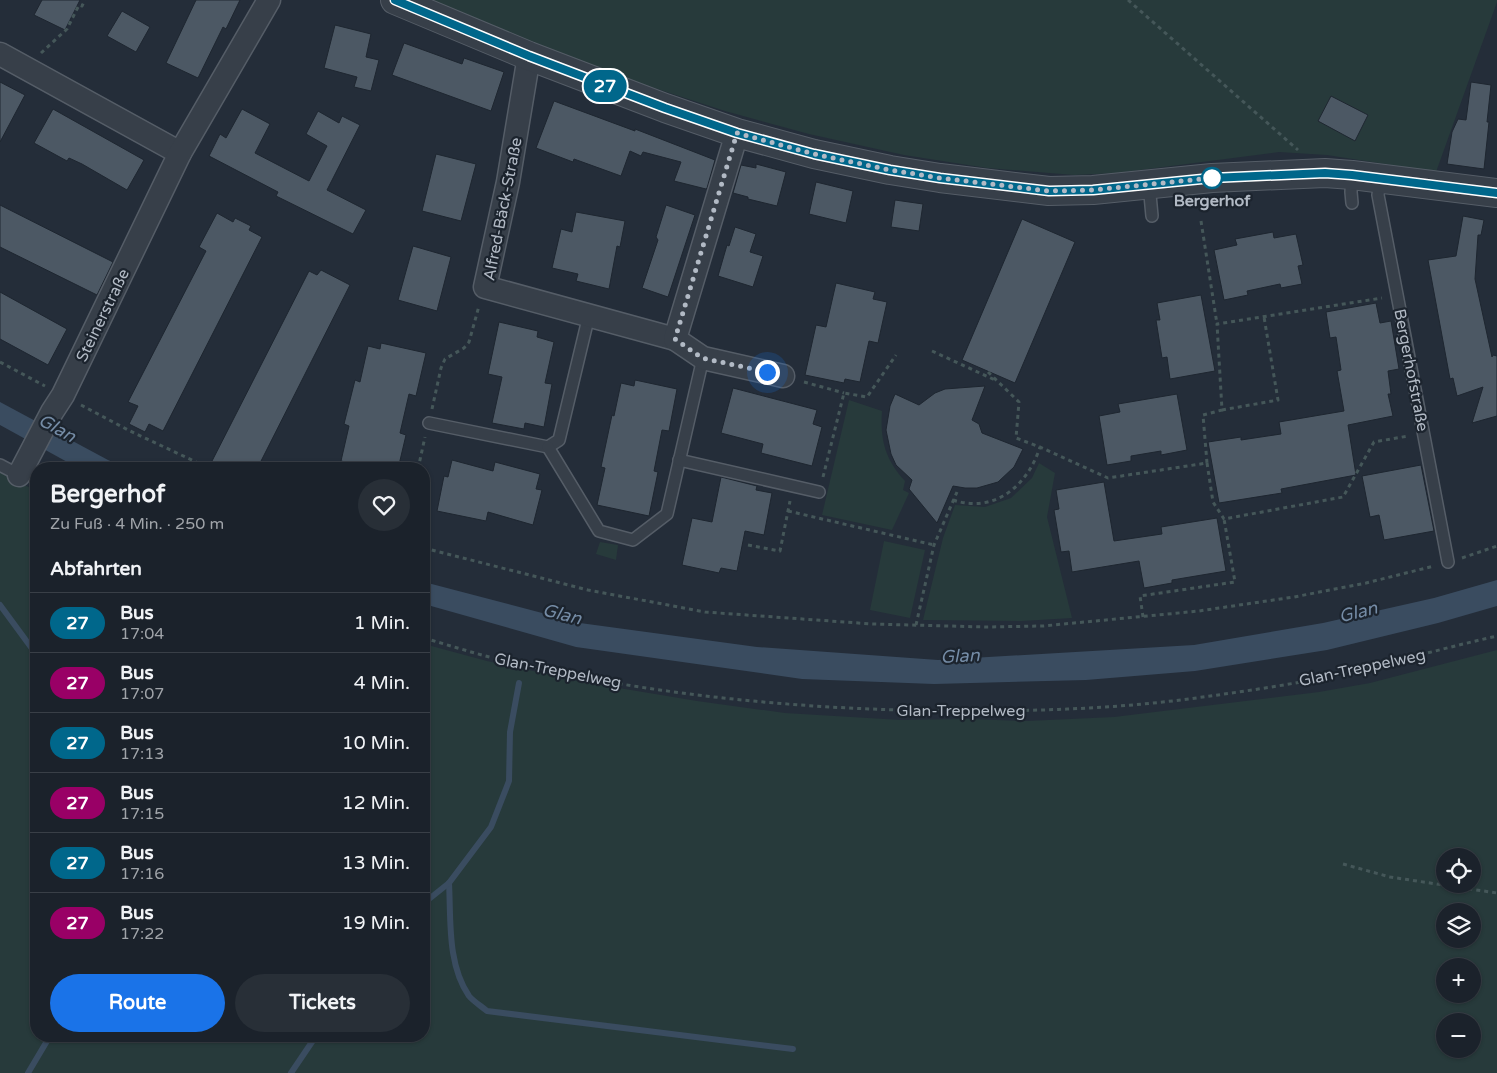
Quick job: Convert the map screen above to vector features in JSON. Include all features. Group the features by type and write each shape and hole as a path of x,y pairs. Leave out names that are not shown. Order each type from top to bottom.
{"street":[{"name":"Steinerstraße","path":"13,469 57,404 180,152 269,0"},
{"path":"394,0 635,98 737,133 814,154 890,170 1049,191 1093,190 1278,174 1325,173 1380,178 1497,194"},
{"path":"0,54 180,152"},
{"name":"Alfred-Bäck-Straße","path":"529,56 508,182 485,287 675,339 702,358 783,376"},
{"path":"675,339 737,133"}],"lane":[{"path":"1352,175 1352,203"},
{"name":"Bergerhofstraße","path":"1380,178 1378,195 1448,562"},
{"path":"1149,184 1152,216"},
{"path":"548,448 559,440 589,315"},
{"path":"429,423 548,448 599,531 633,540 667,514 702,358"},
{"path":"680,460 819,492"}],"path":[{"path":"40,54 67,29 79,5 82,6 85,0"},
{"path":"1128,0 1297,149 1301,156"},
{"path":"1201,221 1217,324 1222,410"},
{"path":"420,462 443,364 445,359 464,348 469,342 485,287"},
{"path":"1217,324 1397,296"},
{"path":"1143,617 1140,596 1235,582 1224,519 1214,502 1207,463 1203,414 1278,400 1264,316"},
{"path":"932,352 998,381"},
{"path":"783,376 867,398 896,355"},
{"path":"0,362 57,404 130,431 196,462"},
{"path":"988,372 1019,402 1016,438 1108,478 1207,463"},
{"path":"819,492 844,393"},
{"path":"1224,519 1343,497 1374,442 1423,433"},
{"path":"953,500 963,503 980,503 1009,493 1027,476 1036,460 1040,447"},
{"path":"748,545 780,551 793,486"},
{"path":"916,625 934,545 957,492"},
{"path":"788,511 934,545"},
{"path":"430,550 588,590 705,612 872,624 1043,626 1143,617 1294,597 1366,583 1448,562 1497,546"},
{"name":"Glan-Treppelweg","path":"430,640 497,659 591,678 686,694 840,708 980,711 1103,707 1202,697 1335,676 1497,636"},
{"path":"1342,864 1390,877 1497,893"}],"shaded area":[{"path":"421,0 1497,0 1497,2 1436,172 1327,155 1279,152 1117,173 1074,175 987,168 904,155 809,134 725,111 602,71"},
{"path":"849,400 882,411 882,431 885,449 898,473 905,481 903,490 909,493 892,530 822,515"},
{"path":"1039,463 1055,473 1047,517 1072,618 1022,621 923,620 943,538 955,505 985,507 1011,498 1032,478"},
{"path":"0,472 30,488 30,1042 430,1042 430,646 487,661 583,682 785,713 901,720 967,719 1027,721 1114,717 1319,692 1370,683 1497,650 1497,1073 0,1073"},
{"path":"884,541 925,550 910,618 870,610"},
{"path":"600,542 618,545 616,560 596,554"}],"water":[{"path":"0,402 112,462 67,462 0,425"},
{"path":"1497,580 1497,606 1438,623 1327,650 1195,671 1086,680 934,684 802,679 576,647 430,606 430,584 580,623 757,647 938,660 1194,645 1323,623 1434,598"}],"building":[{"path":"42,0 80,0 65,30 34,15"},
{"path":"196,0 240,0 226,29 223,27 198,78 166,63"},
{"path":"122,11 150,27 136,52 107,36"},
{"path":"335,25 371,34 366,57 379,60 371,91 354,87 357,77 324,68"},
{"path":"404,43 462,64 464,58 504,72 491,111 392,75"},
{"path":"0,82 25,95 0,142"},
{"path":"1471,82 1491,85 1484,169 1447,164 1452,132 1458,119 1466,120"},
{"path":"1331,96 1368,115 1355,141 1318,121"},
{"path":"554,101 635,131 635,129 715,160 707,188 674,181 681,162 643,152 641,156 630,151 621,176 574,159 573,162 536,148"},
{"path":"53,109 144,160 127,190 82,164 69,158 67,161 34,143"},
{"path":"242,109 270,124 255,153 309,181 327,146 306,134 318,111 339,123 342,116 360,125 327,190 366,210 353,234 276,196 278,192 209,156 220,134 226,138"},
{"path":"436,154 476,164 461,221 422,211"},
{"path":"756,164 786,172 777,206 748,199 748,197 733,193 741,165 756,168"},
{"path":"816,182 853,191 846,223 809,214"},
{"path":"895,200 923,204 919,231 891,227"},
{"path":"0,205 113,262 97,295 0,247"},
{"path":"666,205 695,215 668,297 642,288 658,240 656,237"},
{"path":"576,212 625,221 620,247 617,246 609,289 576,281 578,274 552,268 561,229 572,232"},
{"path":"217,213 233,222 235,218 251,226 249,230 262,237 163,431 149,424 145,432 129,424 138,406 128,402 206,251 199,247"},
{"path":"1463,216 1484,220 1481,235 1478,235 1475,279 1492,357 1493,355 1497,356 1497,416 1472,423 1483,387 1457,396 1453,378 1450,379 1428,260 1456,256"},
{"path":"1022,219 1075,242 1015,383 962,360"},
{"path":"735,227 756,234 750,252 763,256 753,287 718,276 727,245 729,246"},
{"path":"1273,232 1274,238 1296,234 1303,265 1298,266 1302,284 1281,288 1280,284 1247,291 1248,295 1224,300 1214,250 1237,245 1235,239"},
{"path":"413,246 451,257 437,311 398,300"},
{"path":"321,270 350,285 261,462 212,462 309,271 317,275"},
{"path":"836,283 875,292 873,299 887,302 878,343 869,341 860,382 845,379 844,383 805,375 816,325 826,327"},
{"path":"0,292 67,329 48,365 0,339"},
{"path":"1201,295 1215,371 1170,379 1167,357 1162,358 1156,320 1160,320 1157,303"},
{"path":"1376,303 1380,323 1391,321 1399,369 1388,371 1391,394 1388,394 1393,416 1348,425 1356,475 1281,489 1282,493 1219,503 1208,442 1241,437 1241,440 1281,434 1279,422 1344,411 1337,371 1341,370 1336,337 1330,338 1326,312"},
{"path":"499,322 538,331 537,337 554,342 545,383 552,384 544,427 525,423 524,429 492,423 502,377 488,374"},
{"path":"381,343 426,353 416,396 409,394 400,433 406,435 400,462 341,461 349,426 344,424 355,380 360,382 368,346 380,349"},
{"path":"635,380 677,389 669,431 662,430 654,471 658,472 649,516 597,505 605,468 601,467 621,383 634,386"},
{"path":"985,386 972,420 979,424 982,433 1023,449 1014,467 998,482 977,488 953,486 937,523 909,489 912,480 896,465 891,454 886,430 890,406 895,394 919,405 935,393 945,389"},
{"path":"733,388 817,410 813,424 822,427 812,466 761,453 763,444 721,433"},
{"path":"1177,394 1187,450 1161,455 1161,451 1131,456 1131,461 1107,465 1099,416 1120,412 1118,404"},
{"path":"452,460 493,471 495,462 540,474 536,489 542,490 533,525 488,512 486,521 437,511 444,476 448,477"},
{"path":"1421,465 1434,531 1384,540 1379,515 1370,517 1362,476"},
{"path":"721,477 757,486 756,490 772,493 764,535 745,531 737,571 721,568 719,573 682,565 692,518 712,522"},
{"path":"1104,482 1114,541 1162,534 1161,527 1217,518 1226,571 1172,580 1172,583 1144,588 1139,561 1072,572 1069,551 1061,552 1054,510 1059,509 1056,490"}],"waterway":[{"path":"0,605 30,646"},
{"path":"430,898 449,883 491,827 509,781 510,732 519,683"},
{"path":"449,883 450,926 457,970 469,996 487,1011 793,1049"},
{"path":"28,1073 46,1042"},
{"path":"291,1073 312,1042"}],"bus line":[{"name":"27","path":"395,0 635,98 737,133 814,154 890,170 1049,191 1093,190 1212,178 1325,173 1497,193"}],"place":[{"name":"Bergerhof","path":"1212,178"}],"route":[{"path":"767,372 702,358 675,339 737,133 814,154 890,170 1049,191 1093,190 1212,178"}],"water label":[{"name":"Glan","path":"57,428"},
{"name":"Glan","path":"1358,612"},
{"name":"Glan","path":"562,614"},
{"name":"Glan","path":"960,656"}]}
